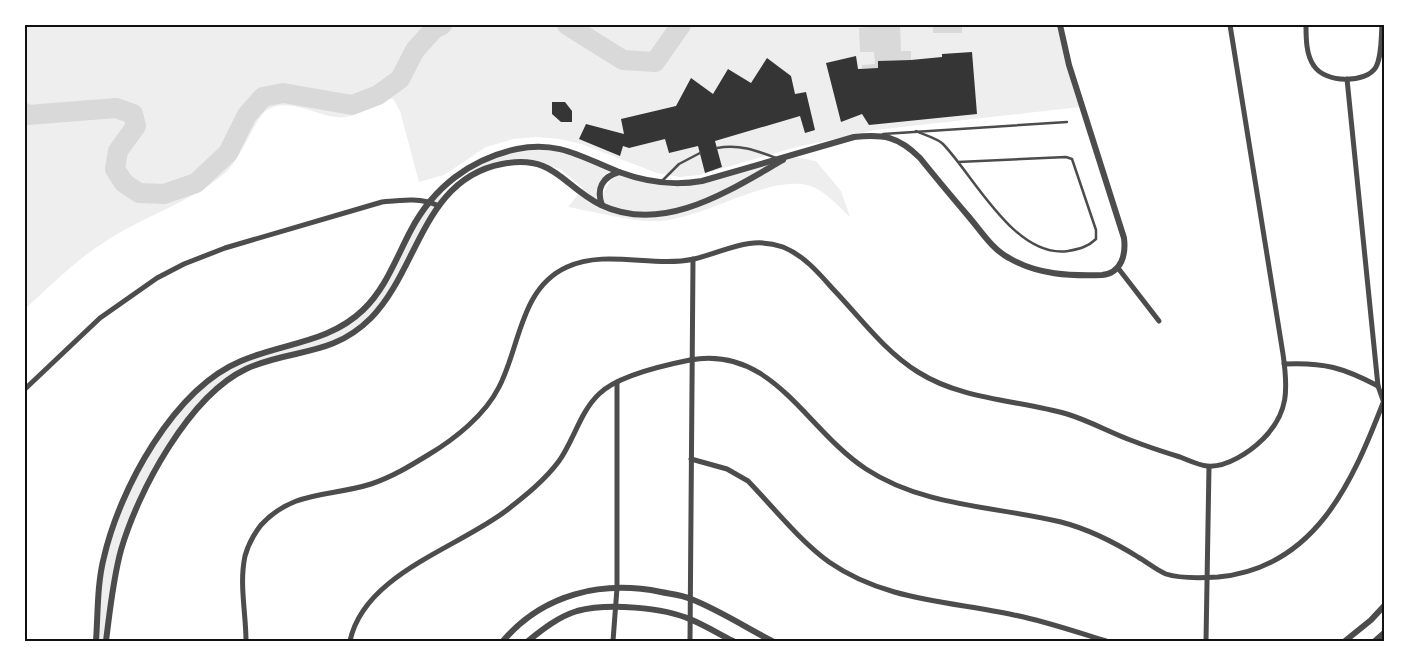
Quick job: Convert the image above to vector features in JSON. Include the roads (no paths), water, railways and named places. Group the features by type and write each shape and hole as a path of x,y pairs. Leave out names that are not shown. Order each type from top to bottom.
{"street":[{"path":"96,641 101,574 109,538 134,480 166,427 191,394 211,377 229,366 252,356 312,340 349,323 365,308 388,277 410,232 429,201 457,175 478,162 518,148 538,146 558,148 578,153 619,172 661,182 682,184 702,181 854,137 874,135 891,138 908,146 991,244 1007,258 1027,267 1054,274 1106,274 1118,268 1124,258 1124,238 1068,65 1060,25"},
{"path":"246,641 242,576 246,553 255,532 273,512 294,500 374,483 399,473 445,445 485,407 498,391 525,313 535,294 549,278 567,267 587,261 664,262 694,259 722,249 745,244 764,243 783,247 798,255 816,270 898,358 937,383 970,394 1068,415 1131,441 1209,467 1234,460 1256,446 1273,429 1284,410 1286,390 1284,364 1230,25"},
{"path":"1306,25 1308,54 1315,68 1327,75 1347,79 1364,77 1375,68 1380,56 1382,25"},
{"path":"350,641 362,611 378,592 401,574 491,523 528,493 559,461 589,405 601,392 617,382 691,360 712,358 734,360 757,369 776,384 828,439 848,457 890,481 937,499 1064,523 1112,542 1164,574 1206,578 1237,575 1264,567 1290,553 1313,533 1330,510 1355,467 1384,403 1378,386 1347,79"},
{"path":"106,641 116,572 126,531 148,484 185,426 214,392 246,369 334,344 369,320 397,285 427,220 463,181 482,170 520,162 536,163 553,169 602,205 630,212 653,214 683,210 728,191 793,154"},
{"path":"602,205 599,197 600,188 604,180 619,172"},
{"path":"25,390 100,318 157,278 184,264 225,248 382,202 403,199 429,201 438,206"},
{"path":"690,641 691,360 694,259"},
{"path":"1118,268 1159,321"},
{"path":"1284,364 1313,363 1330,366 1350,372 1378,386"},
{"path":"614,641 617,382"},
{"path":"691,459 738,473 812,548 830,562 882,590 915,599 1017,615 1106,641"},
{"path":"1206,641 1209,467"},
{"path":"503,641 513,629 544,606 576,593 616,588 650,590 690,598 772,641"},
{"path":"528,641 552,622 577,611 615,606 648,609 690,619 733,641"},
{"path":"1345,641 1372,620 1384,606"},
{"path":"1375,641 1384,633"}],"lane":[{"path":"874,135 1067,122"},
{"path":"916,131 941,142 1004,220 1021,235 1046,249 1060,252 1077,250 1091,244 1096,239 1096,230 1072,159 1066,156 958,162"},
{"path":"717,148 735,145 751,148 777,158"},
{"path":"661,182 679,164 700,154"}],"waterway":[{"path":"25,113 28,115 116,108 133,114 136,126 118,151 115,169 124,183 139,193 164,194 196,183 228,153 247,115 263,97 283,93 352,105 378,95 400,79 415,50 435,28 442,25"},
{"path":"567,25 623,60 655,62 681,25"}]}
